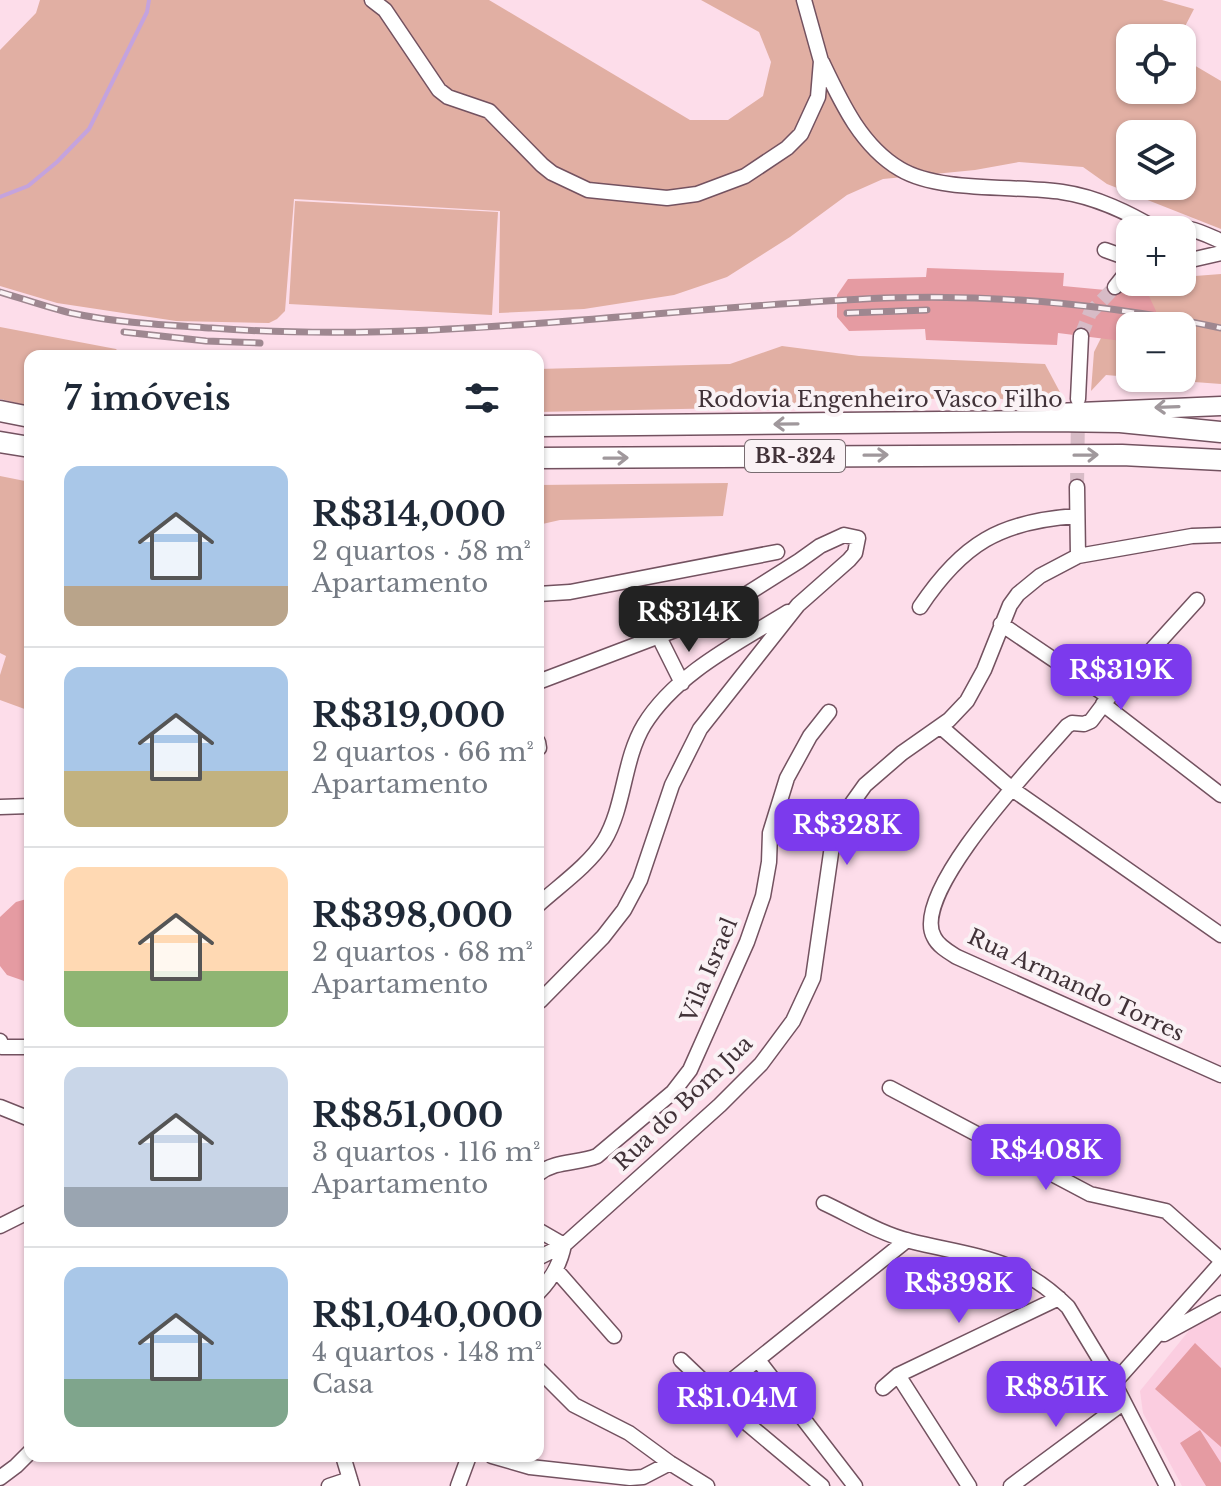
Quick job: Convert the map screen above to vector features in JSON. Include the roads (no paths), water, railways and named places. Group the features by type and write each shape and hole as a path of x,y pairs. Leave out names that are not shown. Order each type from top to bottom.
{"highway":[{"path":"0,411 24,416"},
{"name":"Rodovia Engenheiro Vasco Filho","path":"544,426 1120,422 1221,432"},
{"path":"0,442 24,446"},
{"name":"BR-324","path":"544,458 1122,455 1221,460"}],"main road":[{"path":"976,422 1098,410 1221,406"}],"street":[{"path":"372,0 385,10 439,90 448,97 489,111 552,173 588,190 667,198 707,191 745,176 787,148 801,134 818,97 821,61"},
{"path":"804,0 821,61 855,126 881,155 901,170 931,181 1065,192 1134,216"},
{"path":"1196,230 1221,241"},
{"path":"1105,250 1116,254"},
{"path":"1196,259 1221,253"},
{"path":"1078,399 1081,336"},
{"path":"1077,487 1078,556"},
{"path":"920,607 950,565 970,548 997,533 1024,524 1077,516"},
{"path":"544,680 712,616 820,546 844,535 857,536 859,540 855,553 840,571 798,605 714,658 662,701 644,725 633,750 605,839 592,856 544,900"},
{"name":"Rua do Bom Jua","path":"544,1255 564,1245 720,1105 761,1064 793,1021 813,978 833,839 845,813 865,785 958,712 976,686 1010,605 1028,585 1078,556 1192,536 1221,535"},
{"path":"544,594 570,592 777,552"},
{"path":"1012,789 1067,726 1091,721 1197,600"},
{"path":"544,997 603,937 624,910 640,880 672,785 700,729 798,605"},
{"path":"1001,624 1106,701 1221,795"},
{"path":"662,643 682,683"},
{"name":"Vila Israel","path":"544,1169 597,1156 673,1092 690,1070 747,942 763,896 770,833 787,778 810,736 829,712"},
{"path":"941,727 1012,789 1221,935"},
{"name":"Rua Armando Torres","path":"1012,789 969,842 939,890 931,919 932,936 957,957 1221,1075"},
{"path":"0,807 24,806"},
{"path":"1,1048 24,1047"},
{"path":"890,1088 1090,1194 1166,1211 1221,1261 1114,1383"},
{"path":"0,1107 24,1117"},
{"path":"824,1203 907,1240 993,1259 1016,1269 1059,1298 1068,1307 1114,1383 1167,1486"},
{"path":"0,1226 24,1214"},
{"path":"544,1233 564,1245 556,1270 544,1287"},
{"path":"716,1393 907,1240"},
{"path":"556,1270 614,1336"},
{"path":"883,1388 898,1375 1059,1298"},
{"path":"1156,1338 1221,1303"},
{"path":"681,1360 822,1486"},
{"path":"758,1360 855,1486"},
{"path":"544,1375 574,1405 629,1433 707,1486"},
{"path":"898,1375 969,1486"},
{"path":"1011,1486 1123,1403"},
{"path":"9,1486 0,1478 24,1457"},
{"path":"329,1486 351,1483 345,1462"},
{"path":"458,1486 467,1462"},
{"path":"513,1462 530,1467 630,1478 643,1477 670,1463"}],"waterway":[{"path":"0,197 28,186 89,129 147,12 149,0"}],"tunnel":[{"path":"1081,336 1090,313 1111,291"},
{"path":"1077,487 1078,415"}],"railway":[{"path":"0,292 71,313 106,319 296,332 464,328 800,303 926,297 1096,307 1221,328"},
{"path":"847,313 927,310"},
{"path":"124,332 260,343"}]}
